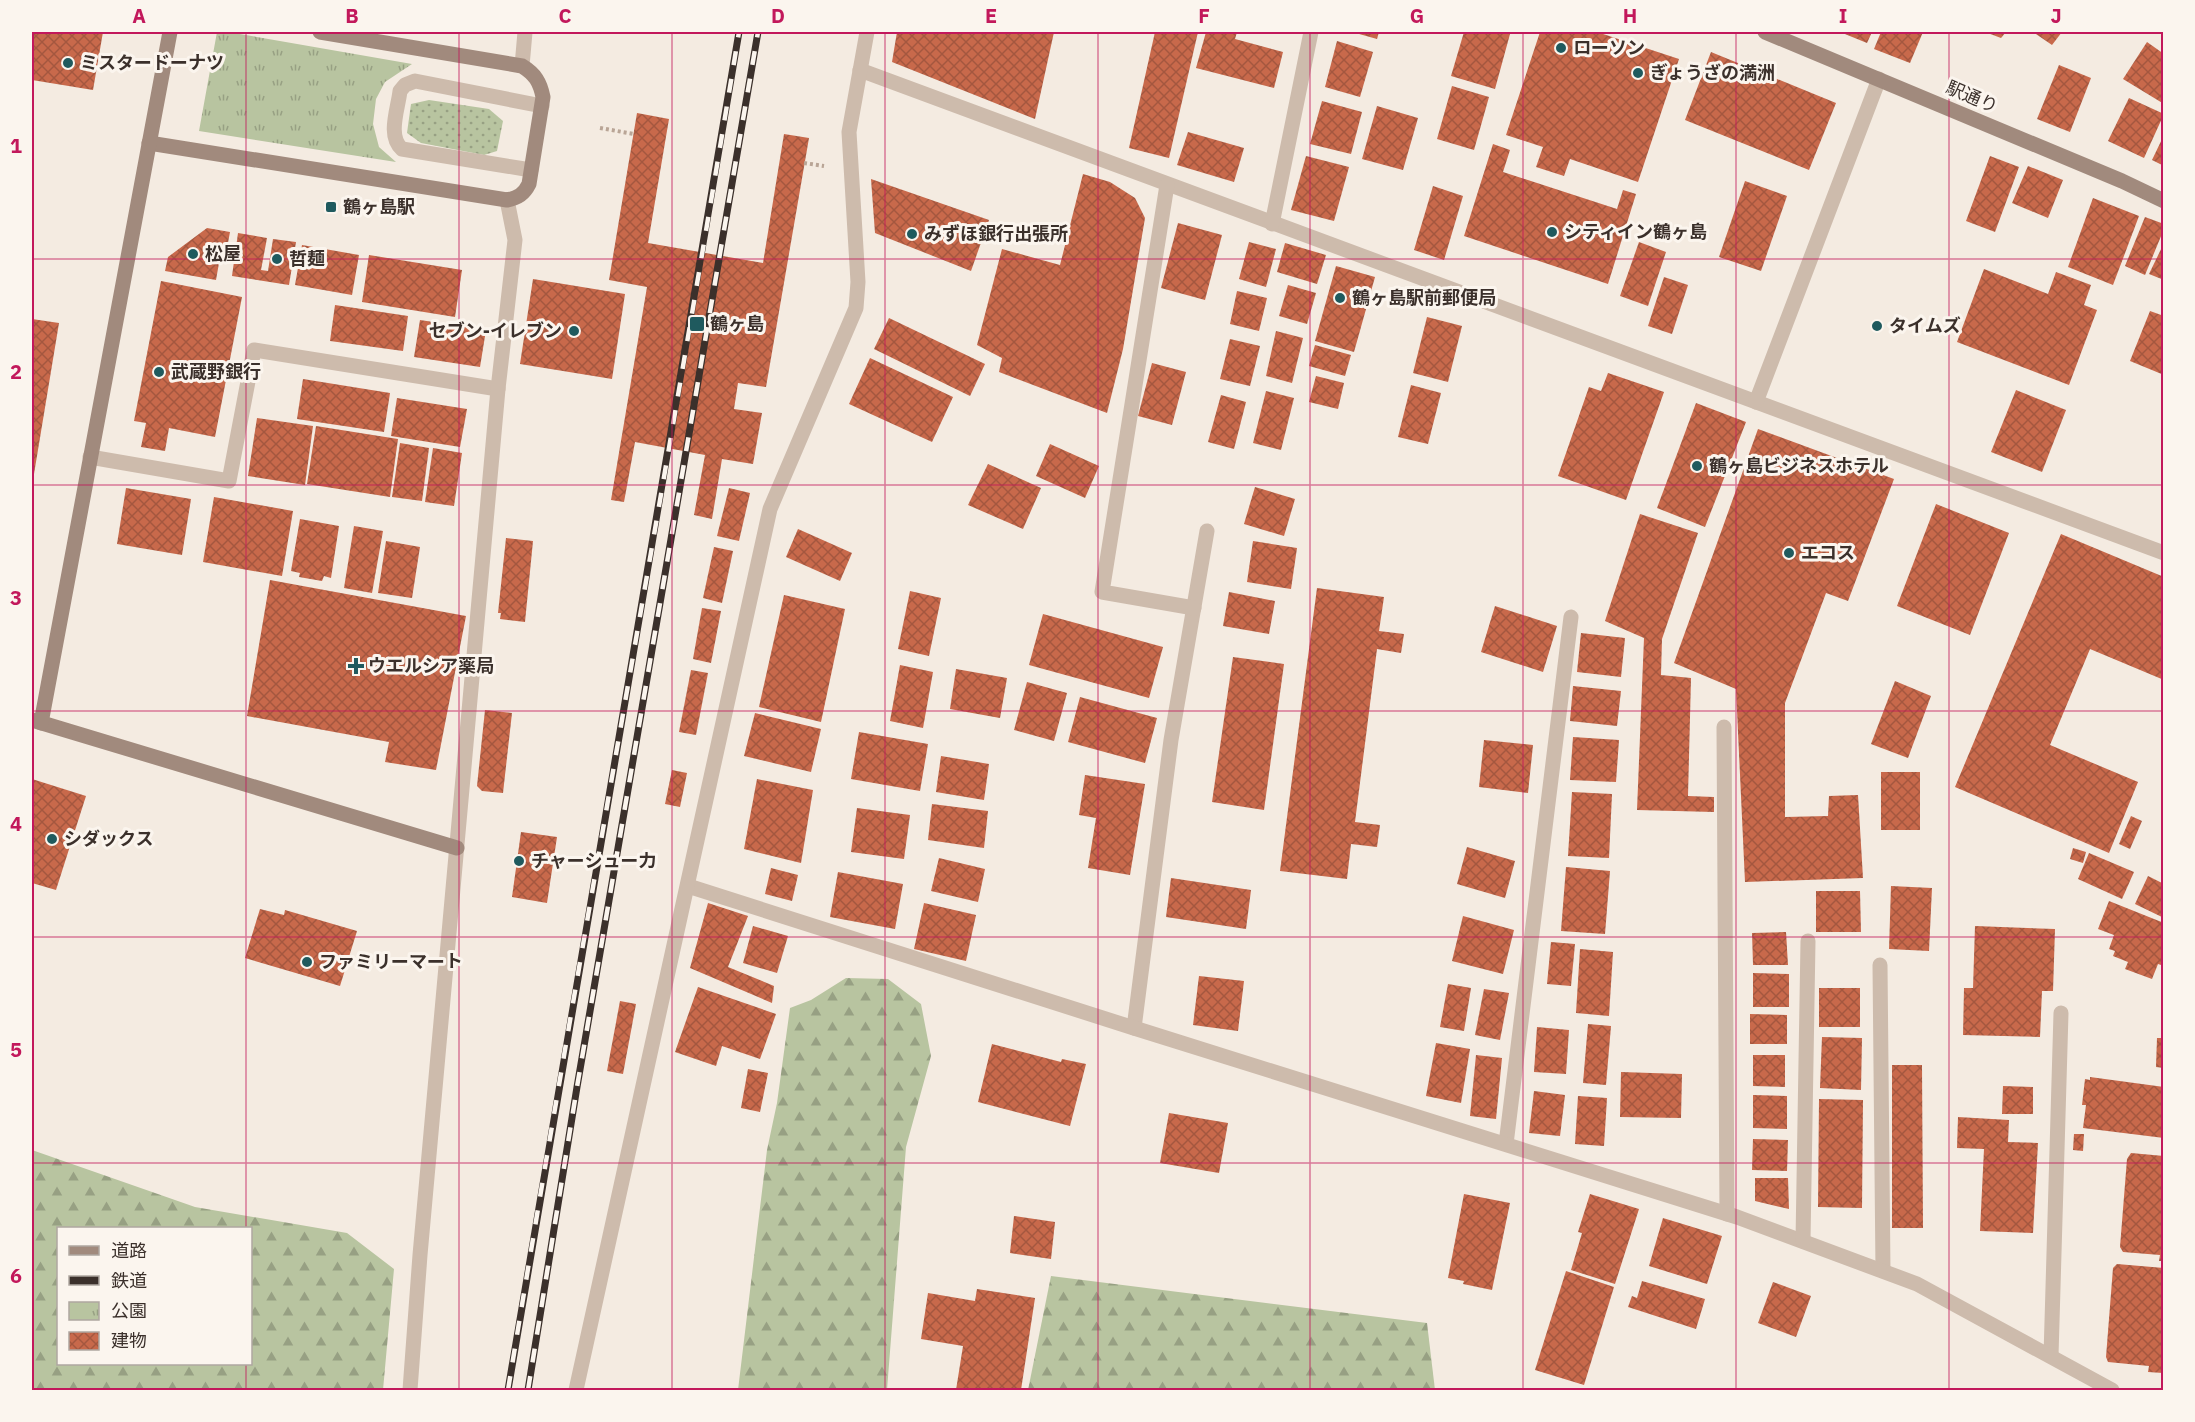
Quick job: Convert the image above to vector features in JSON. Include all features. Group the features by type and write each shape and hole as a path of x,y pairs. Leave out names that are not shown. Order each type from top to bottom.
{"street":[{"path":"170,32 90,457 36,721 457,848"},
{"path":"149,143 507,200 517,198 525,191 531,170 543,97 541,84 532,72 522,66 320,32"},
{"path":"522,66 525,32"},
{"path":"576,1390 770,509 856,308 858,282 849,132 867,32"},
{"path":"1272,224 1311,32"},
{"name":"駅通り","path":"1765,32 2112,177 2163,201"},
{"path":"860,70 2163,553"},
{"path":"1756,402 1879,79"},
{"path":"531,170 402,149 396,144 394,135 400,91 405,85 415,81 542,106"},
{"path":"1167,185 1102,592 1194,608"},
{"path":"410,1390 420,1255 498,389 515,240 507,200"},
{"path":"90,457 229,481 254,350 498,389"},
{"path":"1134,1028 1171,740 1207,531"},
{"path":"1506,1144 1571,617"},
{"path":"1724,726 1727,1214"},
{"path":"687,886 1727,1214 1917,1284 2112,1390"},
{"path":"1803,1241 1808,941"},
{"path":"1880,965 1883,1271"},
{"path":"2050,1356 2061,1012"}],"path":[{"path":"600,128 634,134"},
{"path":"804,163 824,166"}],"green space":[{"path":"217,32 412,64 385,82 376,99 373,124 379,147 396,162 199,131"},
{"path":"429,100 489,109 503,121 497,151 484,155 421,143 407,133 411,104"},
{"path":"846,978 888,979 921,1004 931,1056 906,1147 887,1390 738,1390 767,1150 777,1103 790,1008 811,1000"},
{"path":"32,1150 195,1207 347,1233 394,1269 383,1390 32,1390"},
{"path":"1051,1276 1427,1323 1435,1390 1028,1390"}],"building":[{"path":"32,32 103,32 93,90 32,80"},
{"path":"897,32 1054,32 1035,119 892,62"},
{"path":"1155,32 1198,32 1169,158 1129,148"},
{"path":"1206,32 1237,32 1235,39 1283,52 1274,88 1196,68"},
{"path":"1352,32 1379,32 1377,39"},
{"path":"1464,32 1510,34 1495,89 1451,76"},
{"path":"1540,32 1597,32 1679,59 1638,182 1570,159 1564,176 1536,167 1543,147 1506,135"},
{"path":"1840,32 1872,32 1867,43"},
{"path":"1881,32 1923,32 1910,63 1874,49"},
{"path":"1985,32 2006,32 2001,38"},
{"path":"2033,32 2062,32 2052,45"},
{"path":"1337,41 1373,52 1360,97 1325,87"},
{"path":"2147,42 2164,54 2164,104 2123,79"},
{"path":"1711,52 1836,103 1809,170 1685,120"},
{"path":"2059,65 2091,78 2070,132 2037,119"},
{"path":"1452,86 1489,97 1474,150 1437,139"},
{"path":"2129,98 2164,114 2144,158 2108,141"},
{"path":"1322,101 1362,112 1351,154 1310,144"},
{"path":"1377,106 1418,118 1403,170 1362,159"},
{"path":"637,113 669,119 648,243 763,263 784,134 809,138 766,387 738,383 734,409 762,413 753,464 722,459 712,519 694,515 705,455 635,442 624,502 611,500 647,287 609,280"},
{"path":"1188,132 1244,148 1234,182 1177,165"},
{"path":"2164,135 2164,166 2152,160"},
{"path":"1493,144 1510,150 1503,172 1617,209 1623,190 1636,194 1608,284 1464,236"},
{"path":"1306,156 1349,167 1334,221 1291,210"},
{"path":"1990,156 2019,167 1995,232 1966,221"},
{"path":"2028,166 2063,180 2048,218 2012,203"},
{"path":"1083,174 1110,182 1135,198 1145,218 1123,349 1107,413 999,372 1002,358 977,345 1002,249 1060,265"},
{"path":"871,179 989,220 971,271 875,233"},
{"path":"1745,181 1787,196 1761,271 1719,257"},
{"path":"1433,186 1463,196 1444,260 1414,250"},
{"path":"2093,198 2139,216 2113,285 2068,267"},
{"path":"2145,217 2164,224 2164,229 2145,275 2125,266"},
{"path":"1178,223 1222,235 1205,300 1161,288"},
{"path":"207,228 230,232 224,264 219,263 216,280 165,271 168,257"},
{"path":"238,233 267,238 261,270 268,271 273,239 296,242 289,285 232,276"},
{"path":"1249,242 1276,249 1266,287 1239,279"},
{"path":"1639,242 1666,252 1648,306 1620,296"},
{"path":"1285,243 1326,255 1317,284 1277,272"},
{"path":"2164,243 2164,280 2149,274"},
{"path":"302,245 359,255 352,295 295,285"},
{"path":"369,255 462,270 455,317 362,302"},
{"path":"1336,266 1375,277 1354,352 1315,341"},
{"path":"1984,269 2048,294 2056,272 2091,285 2084,305 2097,310 2069,385 1957,342"},
{"path":"1664,277 1688,285 1672,334 1648,326"},
{"path":"533,279 625,294 612,379 520,364"},
{"path":"161,281 242,297 215,437 169,428 165,451 141,447 146,423 134,421"},
{"path":"1288,285 1316,293 1307,324 1279,316"},
{"path":"1237,291 1267,298 1259,331 1230,324"},
{"path":"335,305 408,316 403,351 330,341"},
{"path":"2150,311 2164,316 2164,375 2130,361"},
{"path":"1427,317 1462,326 1448,382 1413,373"},
{"path":"889,318 985,364 970,396 874,349"},
{"path":"32,319 59,323 33,480 32,480"},
{"path":"420,320 486,330 480,367 414,357"},
{"path":"1276,331 1303,338 1292,383 1266,376"},
{"path":"1230,339 1260,346 1250,386 1220,379"},
{"path":"1315,345 1351,355 1345,376 1309,366"},
{"path":"870,358 953,397 932,442 849,404"},
{"path":"1152,363 1186,372 1172,425 1138,416"},
{"path":"1608,373 1664,392 1626,500 1558,476 1589,387 1601,391"},
{"path":"1316,376 1344,383 1338,409 1309,402"},
{"path":"303,379 390,393 384,432 297,419"},
{"path":"1411,385 1441,393 1428,444 1398,437"},
{"path":"2016,390 2066,410 2042,472 1991,452"},
{"path":"1266,391 1294,398 1281,450 1253,443"},
{"path":"1221,395 1246,402 1234,449 1208,442"},
{"path":"397,398 467,409 460,447 391,436"},
{"path":"1696,403 1746,422 1705,527 1657,508"},
{"path":"257,418 313,426 305,485 248,476"},
{"path":"316,426 398,439 390,497 307,484"},
{"path":"1758,429 1894,479 1848,601 1826,593 1785,703 1785,817 1828,816 1829,796 1858,795 1863,878 1745,882 1736,689 1674,663"},
{"path":"400,443 429,448 422,501 392,497"},
{"path":"1050,444 1099,466 1085,498 1036,476"},
{"path":"433,448 462,453 454,506 425,502"},
{"path":"988,464 1041,488 1023,529 968,505"},
{"path":"1255,487 1295,499 1284,536 1244,524"},
{"path":"126,488 191,499 182,555 117,544"},
{"path":"729,488 750,493 739,541 717,536"},
{"path":"214,497 293,511 282,576 203,562"},
{"path":"1936,504 2009,533 1970,635 1897,606"},
{"path":"1640,514 1698,533 1662,639 1661,675 1691,678 1688,796 1714,797 1714,812 1637,810 1644,638 1605,621"},
{"path":"300,519 339,526 331,578 324,576 322,581 299,577 300,573 291,571"},
{"path":"354,526 383,531 372,593 344,588"},
{"path":"798,529 852,553 840,581 786,557"},
{"path":"2061,534 2164,577 2164,680 2090,649 2050,745 2138,782 2109,853 1955,787"},
{"path":"506,538 533,541 525,622 500,619 501,613 498,613"},
{"path":"386,541 420,547 412,598 378,593"},
{"path":"1253,541 1297,548 1291,589 1247,582"},
{"path":"714,547 733,551 722,603 703,598"},
{"name":"ウエルシア薬局","path":"270,580 466,616 436,770 385,762 389,742 247,716"},
{"path":"1317,588 1384,597 1379,631 1404,634 1401,653 1377,649 1355,822 1380,825 1377,847 1351,844 1347,879 1280,871"},
{"path":"910,591 941,598 929,656 898,649"},
{"path":"1229,592 1275,601 1269,634 1223,626"},
{"path":"784,595 845,609 821,722 759,707"},
{"path":"1495,606 1557,626 1543,672 1481,652"},
{"path":"702,608 721,611 711,663 693,659"},
{"path":"1043,614 1163,647 1149,698 1029,665"},
{"path":"1581,633 1625,638 1621,677 1577,672"},
{"path":"1233,657 1284,664 1264,810 1212,802"},
{"path":"900,665 933,672 923,728 890,721"},
{"path":"956,669 1007,678 1000,718 950,709"},
{"path":"691,670 708,673 696,735 679,732"},
{"path":"1895,681 1931,696 1908,758 1871,744"},
{"path":"1027,682 1067,693 1054,741 1014,730"},
{"path":"1573,686 1621,691 1617,726 1570,721"},
{"path":"1080,697 1157,718 1145,763 1068,742"},
{"path":"485,710 512,713 503,793 482,791 477,786"},
{"path":"755,713 821,729 811,772 744,756"},
{"path":"859,732 928,744 920,791 851,779"},
{"path":"1573,737 1619,740 1616,782 1570,780"},
{"path":"1484,740 1533,745 1528,793 1479,787"},
{"path":"941,756 989,764 984,800 936,792"},
{"path":"672,770 687,773 680,807 665,804"},
{"path":"1881,772 1920,772 1920,830 1881,830"},
{"path":"1085,775 1145,784 1130,875 1088,868 1096,818 1079,815"},
{"name":"シダックス","path":"32,779 86,796 56,890 32,883"},
{"path":"757,779 813,790 801,863 744,849"},
{"path":"1572,792 1612,794 1609,858 1568,856"},
{"path":"932,804 988,811 984,848 928,840"},
{"path":"857,808 910,815 904,859 851,852"},
{"path":"2131,816 2142,821 2130,849 2119,844"},
{"path":"521,832 557,837 547,903 512,897"},
{"path":"1467,847 1515,861 1505,898 1457,884"},
{"path":"2073,848 2086,852 2083,863 2070,859"},
{"path":"2089,853 2134,872 2122,899 2078,879"},
{"path":"939,858 985,869 978,902 931,891"},
{"path":"1566,867 1610,871 1605,934 1561,931"},
{"path":"771,868 798,875 792,901 765,894"},
{"path":"838,872 903,884 895,929 830,917"},
{"path":"2148,876 2164,884 2164,918 2135,904"},
{"path":"1171,878 1251,890 1246,929 1166,917"},
{"path":"1891,886 1932,888 1929,951 1889,949"},
{"path":"1816,891 1860,891 1861,932 1816,932"},
{"path":"2109,901 2164,923 2164,966 2158,964 2152,979 2125,969 2128,962 2113,956 2115,951 2109,949 2114,935 2098,929"},
{"path":"708,903 748,916 728,967 774,986 772,1003 690,968"},
{"path":"924,903 976,915 966,961 914,949"},
{"path":"260,909 284,915 285,910 357,931 340,986 245,958"},
{"path":"1463,916 1514,930 1503,974 1452,961"},
{"path":"753,926 788,936 777,973 743,963"},
{"path":"1975,926 2055,929 2053,991 2042,991 2040,1037 1963,1035 1964,988 1973,988"},
{"path":"1786,932 1788,965 1753,965 1752,933"},
{"path":"1551,942 1575,944 1571,986 1547,984"},
{"path":"1580,949 1613,952 1609,1016 1576,1013"},
{"path":"1753,973 1789,974 1789,1007 1753,1007"},
{"path":"1199,976 1244,981 1238,1031 1193,1025"},
{"path":"1448,984 1471,988 1464,1031 1440,1027"},
{"path":"698,987 776,1014 760,1059 722,1046 716,1066 675,1052"},
{"path":"1819,988 1860,988 1860,1027 1819,1027"},
{"path":"1484,989 1509,993 1500,1040 1475,1035"},
{"path":"620,1001 636,1004 623,1074 607,1071"},
{"path":"1750,1014 1787,1015 1787,1044 1750,1044"},
{"path":"1588,1024 1611,1026 1606,1085 1583,1083"},
{"path":"1537,1027 1569,1030 1566,1074 1534,1072"},
{"path":"1822,1037 1862,1038 1861,1090 1820,1088"},
{"path":"2157,1038 2164,1038 2164,1068 2156,1067"},
{"path":"1436,1043 1470,1049 1461,1103 1426,1096"},
{"path":"992,1044 1061,1062 1062,1059 1086,1064 1070,1126 978,1102"},
{"path":"1476,1055 1502,1058 1496,1119 1470,1116"},
{"path":"1753,1055 1785,1055 1785,1087 1753,1086"},
{"path":"1892,1065 1922,1065 1923,1228 1892,1228"},
{"path":"748,1069 768,1073 760,1112 741,1108"},
{"path":"1621,1072 1682,1074 1681,1118 1620,1117"},
{"path":"2090,1077 2164,1087 2164,1138 2083,1128 2086,1105 2082,1105 2085,1079 2090,1080"},
{"path":"2003,1086 2033,1087 2033,1114 2002,1114"},
{"path":"1534,1091 1565,1095 1560,1136 1529,1133"},
{"path":"1753,1095 1787,1096 1787,1129 1753,1128"},
{"path":"1578,1096 1607,1098 1604,1146 1575,1144"},
{"path":"1819,1099 1863,1100 1862,1208 1818,1207"},
{"path":"1169,1113 1228,1123 1219,1173 1160,1163"},
{"path":"1958,1117 2009,1120 2008,1142 2038,1143 2033,1233 1980,1231 1984,1149 1957,1148"},
{"path":"2074,1134 2084,1134 2083,1151 2073,1150"},
{"path":"1753,1139 1788,1140 1787,1171 1752,1170"},
{"path":"2131,1153 2164,1156 2164,1261 2159,1261 2160,1255 2123,1252 2120,1247 2127,1159"},
{"path":"1755,1178 1788,1178 1789,1209 1755,1201"},
{"path":"1464,1194 1510,1203 1492,1290 1463,1284 1464,1281 1448,1278"},
{"path":"1590,1194 1639,1209 1615,1284 1571,1270 1582,1233 1578,1232"},
{"path":"1014,1216 1055,1222 1051,1259 1010,1253"},
{"path":"1663,1218 1722,1236 1707,1284 1649,1266"},
{"path":"2117,1264 2164,1268 2163,1373 2148,1372 2149,1366 2108,1362 2106,1357 2113,1268"},
{"path":"1566,1271 1614,1287 1584,1385 1535,1370"},
{"path":"1642,1281 1705,1299 1696,1329 1628,1307 1632,1296 1637,1298"},
{"path":"1773,1282 1811,1296 1796,1337 1758,1323"},
{"path":"977,1289 1035,1298 1021,1390 956,1390 963,1346 921,1339 928,1293 975,1301"}],"railway":[{"path":"508,1390 739,32"},
{"path":"528,1390 577,1087 758,32"}],"place":[{"name":"ローソン","path":"1561,48"},
{"name":"ミスタードーナツ","path":"68,63"},
{"name":"ぎょうざの満洲","path":"1638,73"},
{"name":"鶴ヶ島駅","path":"331,207"},
{"name":"シティイン鶴ヶ島","path":"1552,232"},
{"name":"みずほ銀行出張所","path":"912,234"},
{"name":"松屋","path":"193,254"},
{"name":"哲麺","path":"277,259"},
{"name":"鶴ヶ島駅前郵便局","path":"1340,298"},
{"name":"鶴ヶ島","path":"697,324"},
{"name":"タイムズ","path":"1877,326"},
{"name":"セブン-イレブン","path":"574,331"},
{"name":"武蔵野銀行","path":"159,372"},
{"name":"鶴ヶ島ビジネスホテル","path":"1697,466"},
{"name":"エコス","path":"1789,553"},
{"name":"ウエルシア薬局","path":"356,666"},
{"name":"シダックス","path":"52,839"},
{"name":"チャーシュー力","path":"519,861"},
{"name":"ファミリーマート","path":"307,962"}]}
